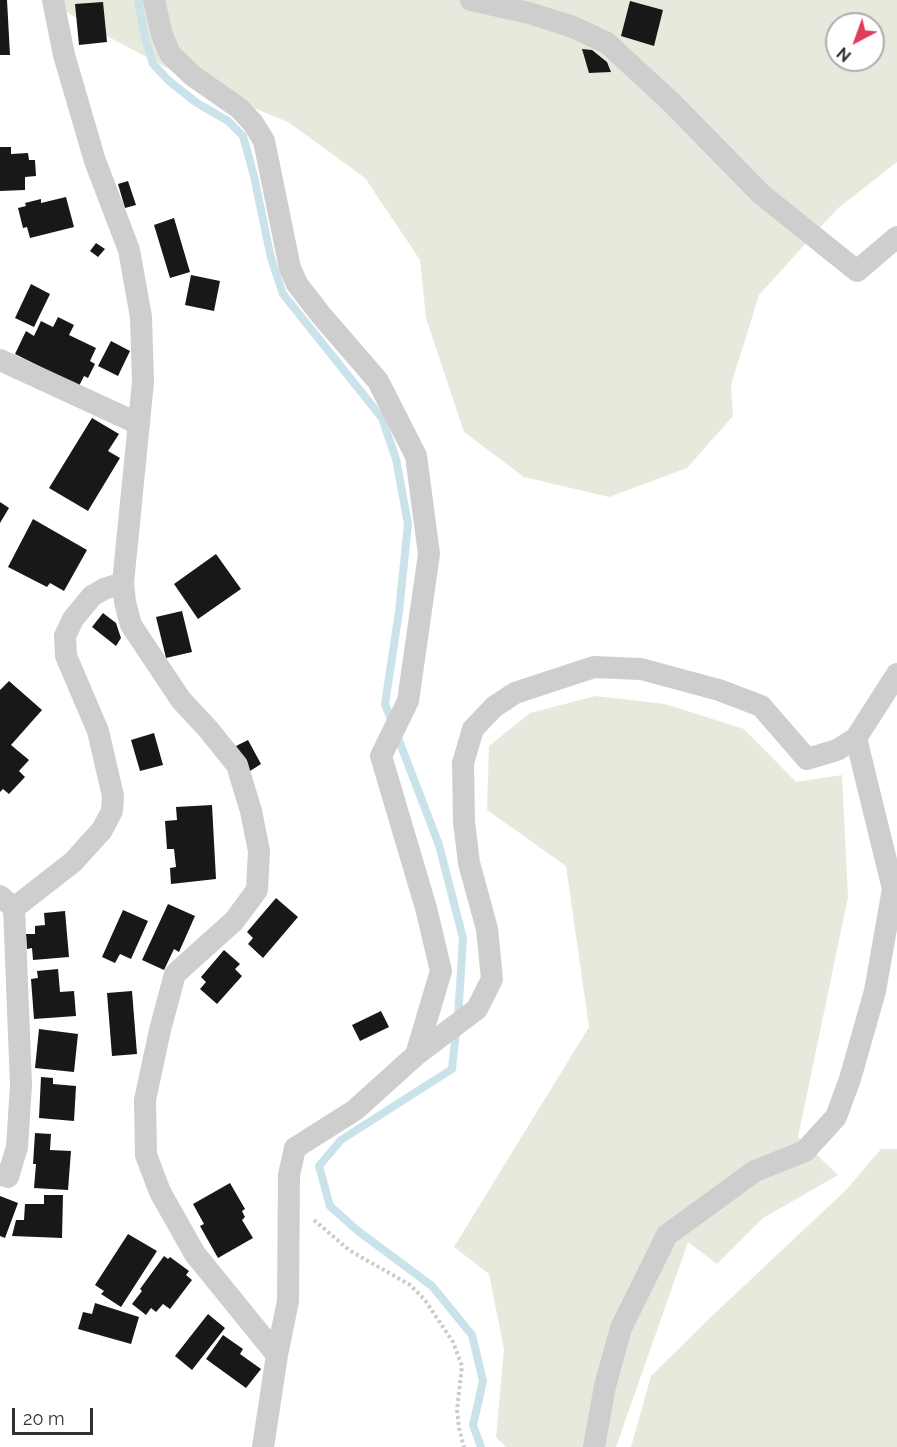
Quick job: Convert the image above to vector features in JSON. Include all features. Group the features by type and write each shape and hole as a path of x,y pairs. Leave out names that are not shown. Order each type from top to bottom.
{"street":[{"path":"53,0 64,55 95,161 129,250 141,317 143,382 123,583 131,625 181,700 237,765 251,811 259,851 257,890 234,921 175,974 145,1100 146,1155 160,1192 195,1254 277,1355"},
{"path":"154,0 162,35 170,54 193,76 239,108 253,123 264,141 290,268 297,284 378,381 416,456 429,554 408,701 381,756 426,908 441,971 416,1055"},
{"path":"471,0 551,20 606,42 671,102 761,194 857,271 897,237"},
{"path":"2,364 139,424"},
{"path":"0,1174 8,1177 17,1147 21,1085 7,902 73,862 102,830 112,811 113,796 98,731 66,656 65,636 73,619 92,596 104,589 123,583"},
{"path":"263,1447 288,1301 289,1175 295,1148 355,1110 416,1055 477,1009 492,979 487,929 469,863 465,822 463,763 473,729 494,707 515,693 594,667 641,669 719,690 761,706 807,759 837,750 856,738 897,674"},
{"path":"594,1447 605,1386 621,1328 667,1235 756,1171 805,1151 836,1117 850,1079 875,991 893,889 856,738"}],"path":[{"path":"290,1201 349,1250 410,1285 425,1300 453,1342 462,1366 457,1410 464,1447"}],"shaded area":[{"path":"47,0 897,0 897,162 837,209 759,295 731,385 733,416 687,468 609,497 524,477 464,432 426,318 420,260 365,178 288,122 203,87 105,35"},
{"path":"596,696 665,704 744,729 796,782 842,775 848,897 798,1137 838,1175 763,1218 717,1264 688,1242 616,1447 506,1447 496,1437 504,1349 489,1274 454,1247 589,1027 566,866 487,810 489,746 530,713"},
{"path":"881,1149 897,1149 897,1447 631,1447 651,1376 847,1189"}],"building":[{"path":"0,0 7,0 10,55 0,55"},
{"path":"630,1 663,10 654,46 621,36"},
{"path":"103,2 107,42 79,45 75,4"},
{"path":"582,49 592,50 607,62 611,72 589,73"},
{"path":"0,147 11,147 11,154 28,153 29,160 35,160 36,176 25,177 25,190 0,191"},
{"path":"128,181 136,205 125,208 118,184"},
{"path":"66,197 74,227 30,238 27,227 23,228 18,208 26,206 25,203 41,199 41,203"},
{"path":"174,218 190,272 170,278 154,225"},
{"path":"96,243 105,249 98,257 90,251"},
{"path":"191,275 220,281 214,311 185,305"},
{"path":"31,284 50,294 34,327 15,318"},
{"path":"58,317 74,325 69,335 96,348 90,361 95,364 88,378 84,376 79,386 15,354 26,331 34,336 41,321 53,327"},
{"path":"111,341 130,351 118,376 98,366"},
{"path":"92,418 119,434 108,451 120,458 88,511 49,488"},
{"path":"0,502 9,508 0,523"},
{"path":"33,519 87,550 64,591 50,583 47,587 8,567"},
{"path":"216,554 241,589 198,619 174,584"},
{"path":"182,611 192,652 166,658 156,617"},
{"path":"103,613 116,623 121,638 116,646 92,627"},
{"path":"9,681 42,710 11,745 29,760 19,771 25,777 9,794 3,789 0,792 0,690"},
{"path":"154,733 163,765 140,771 131,740"},
{"path":"248,740 261,764 250,771 236,746"},
{"path":"212,805 216,879 171,884 170,868 176,867 174,849 167,849 165,821 177,820 176,807"},
{"path":"276,898 298,917 263,958 248,944 253,938 247,932"},
{"path":"168,904 195,916 179,952 174,949 164,970 142,960"},
{"path":"123,910 148,921 131,959 120,954 115,963 102,957"},
{"path":"65,911 69,957 33,960 32,948 27,949 26,934 35,934 35,926 45,925 44,913"},
{"path":"224,950 240,964 235,969 242,976 217,1004 200,989 206,982 201,977"},
{"path":"58,969 60,992 74,991 76,1016 34,1019 31,979 38,978 37,971"},
{"path":"132,991 137,1054 112,1056 107,993"},
{"path":"381,1011 389,1027 360,1041 352,1025"},
{"path":"39,1029 78,1034 74,1072 35,1068"},
{"path":"41,1077 53,1078 53,1084 76,1086 74,1121 39,1118"},
{"path":"35,1133 51,1134 50,1150 71,1151 68,1190 34,1188"},
{"path":"230,1183 245,1209 242,1211 245,1217 242,1220 253,1238 218,1258 200,1226 204,1224 193,1204"},
{"path":"44,1195 63,1195 62,1238 12,1236 16,1220 24,1220 25,1204 44,1204"},
{"path":"0,1196 18,1203 5,1238 0,1236"},
{"path":"128,1234 157,1251 121,1307 101,1294 104,1291 95,1285"},
{"path":"164,1256 168,1259 170,1257 189,1271 186,1275 192,1280 170,1309 163,1304 156,1312 151,1308 146,1315 132,1304"},
{"path":"95,1303 139,1317 131,1344 78,1329 83,1312 92,1314"},
{"path":"208,1314 225,1328 192,1370 175,1356"},
{"path":"223,1335 243,1349 240,1354 261,1369 246,1388 206,1359"}],"waterway":[{"path":"138,0 153,64 169,81 197,103 228,121 243,136 271,258 283,294 382,418 396,459 408,524 399,612 385,704 439,845 463,938 458,1018"},
{"path":"456,1031 452,1069 341,1140 319,1166 330,1206 358,1231 432,1286 472,1335 483,1381 473,1425 481,1447"}]}
